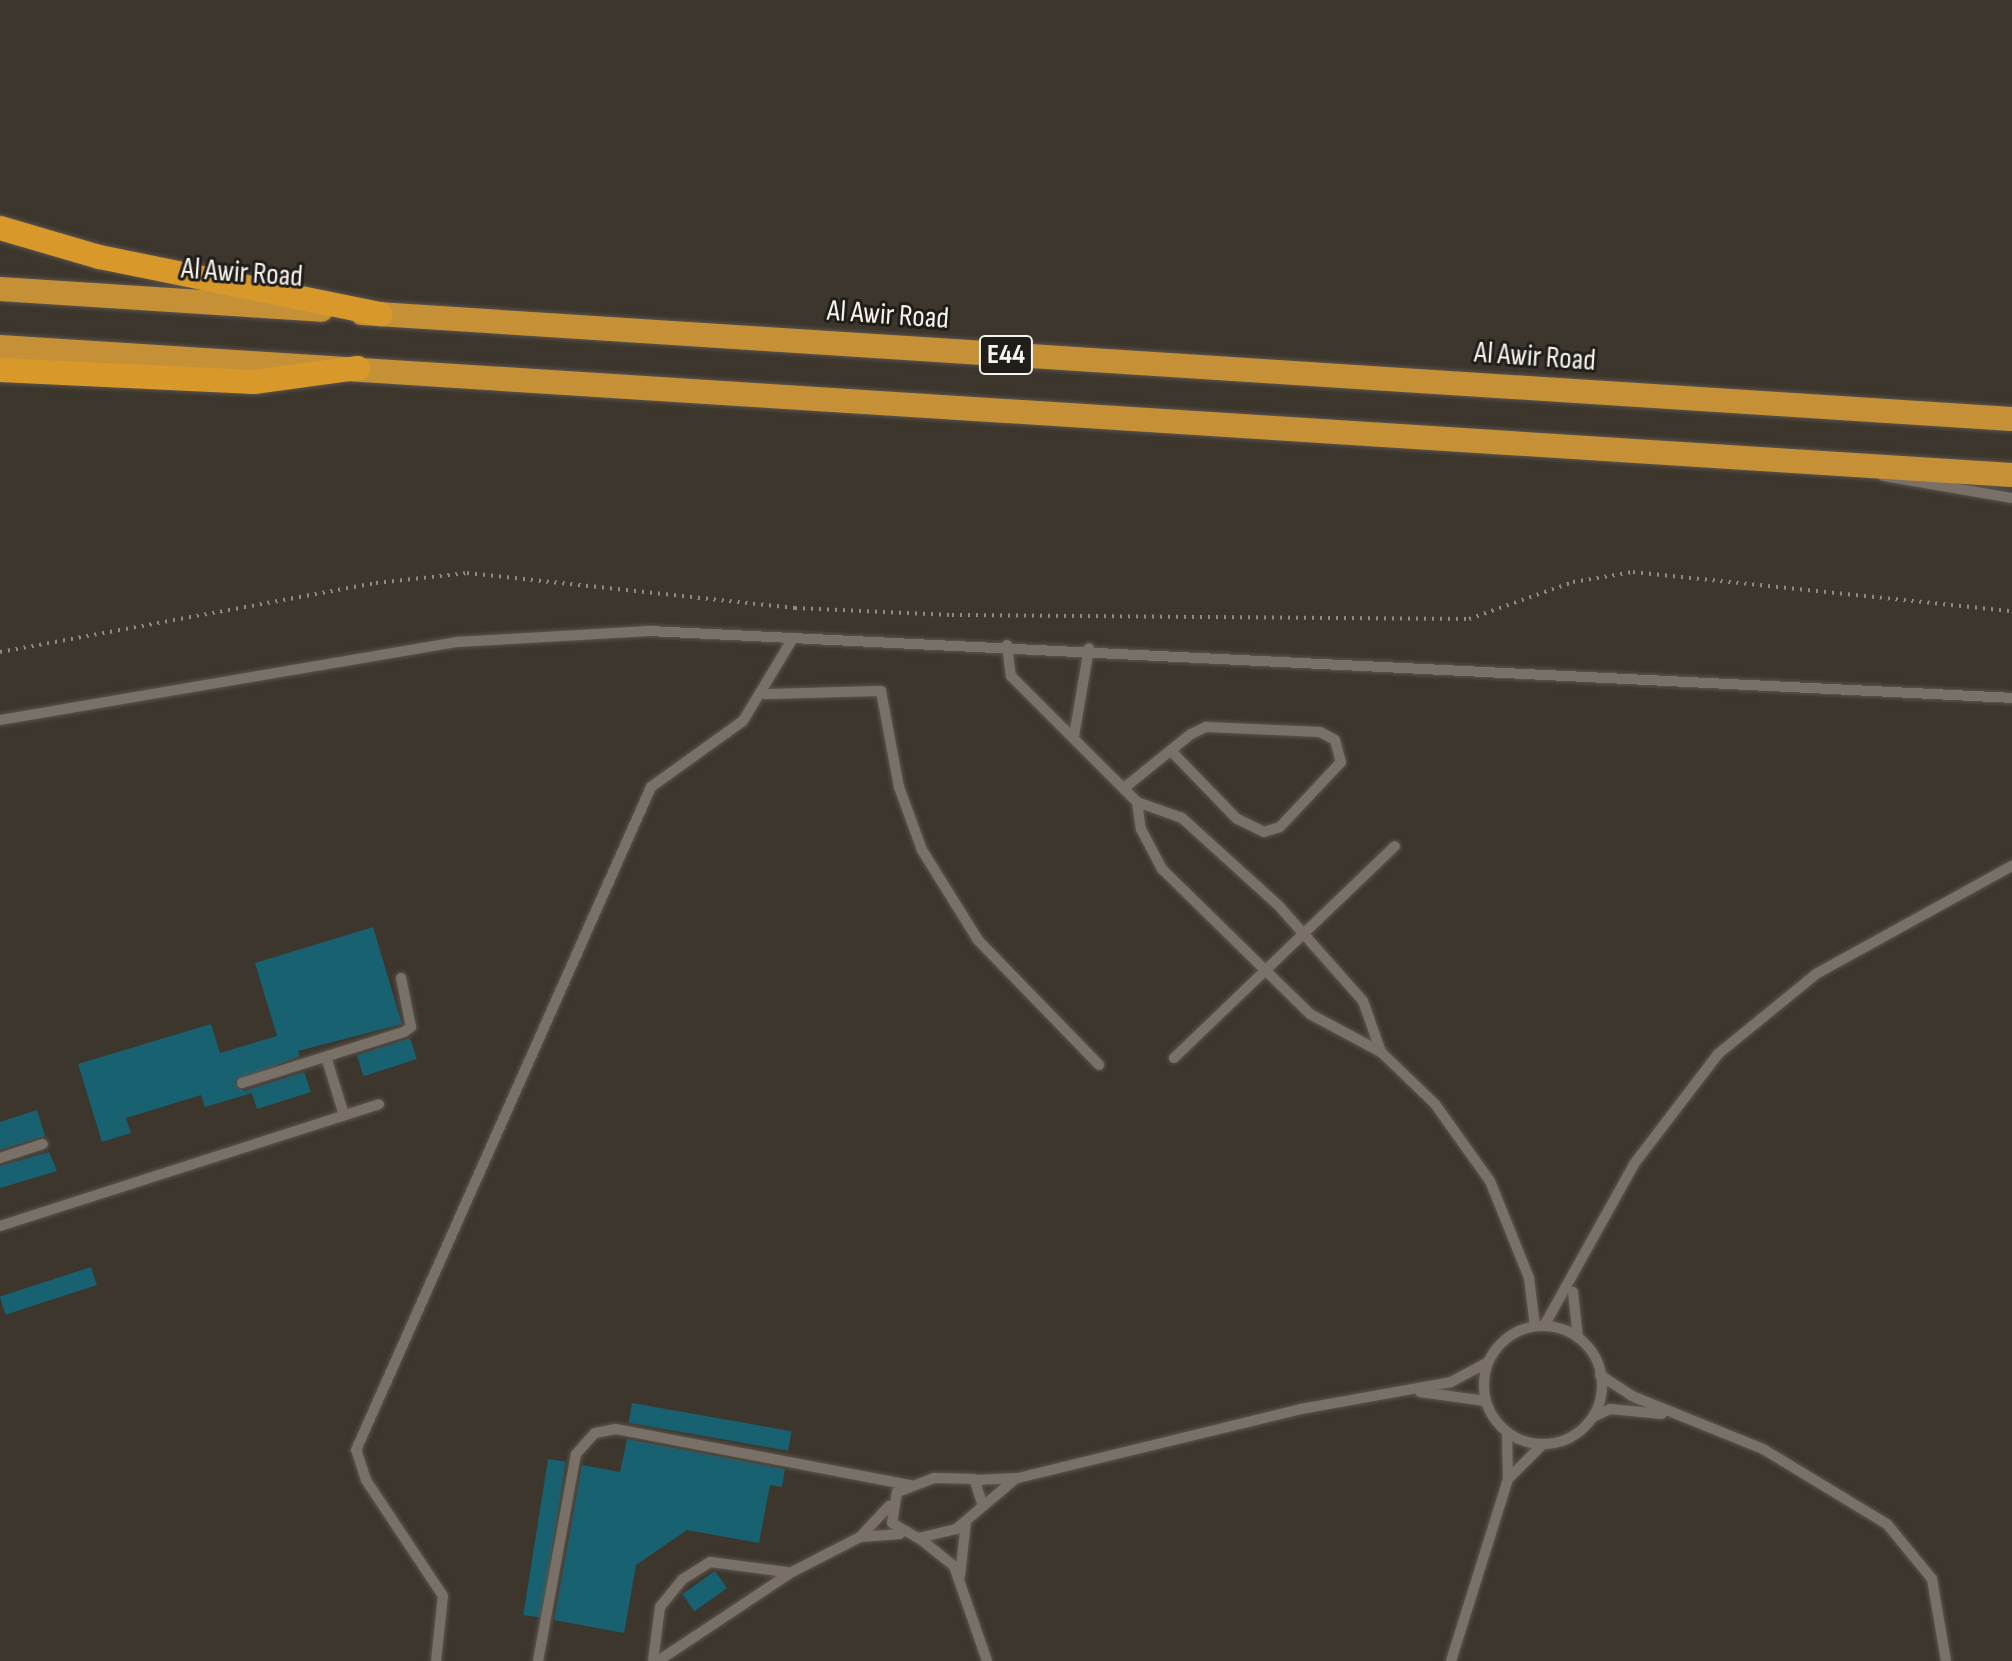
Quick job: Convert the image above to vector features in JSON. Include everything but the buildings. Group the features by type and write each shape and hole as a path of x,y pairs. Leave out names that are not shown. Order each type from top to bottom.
{"highway":[{"path":"0,228 99,257 380,314"},
{"name":"Al Awir Road","path":"0,289 2012,419"},
{"name":"E44","path":"0,347 2012,475"},
{"path":"0,370 254,382 358,368"}],"lane":[{"path":"1851,465 1916,485 2012,498"},
{"path":"0,720 458,642 649,631 1089,648 2012,698"},
{"path":"436,1661 443,1596 366,1480 356,1450 651,787 743,721 765,694 793,638"},
{"path":"1007,645 1011,676 1137,802 1182,818 1305,933 1363,1001 1381,1052"},
{"path":"1074,736 1089,648"},
{"path":"765,694 881,691 889,702 899,787 922,850 978,940 1099,1065"},
{"path":"1124,788 1171,751 1206,727 1320,732 1335,740 1341,762 1280,827 1264,832 1237,819 1171,751"},
{"path":"1137,802 1141,829 1162,869 1310,1014 1381,1052 1435,1104 1490,1181 1529,1278 1540,1326"},
{"path":"1174,1058 1395,846"},
{"path":"1540,1326 1581,1263 1634,1164 1718,1054 1816,974 2012,866"},
{"path":"242,1083 327,1060 411,1027 401,978"},
{"path":"327,1060 344,1115"},
{"path":"0,1226 379,1104"},
{"path":"0,1158 43,1144"},
{"path":"1581,1263 1570,1305 1579,1339 1600,1375 1684,1419 1763,1449 1860,1504 1915,1549 1932,1579 1946,1661"},
{"path":"655,1661 792,1572 860,1537 891,1500 910,1485 949,1475 975,1480 1018,1478 1386,1393 1464,1379 1488,1362 1513,1333 1540,1326 1579,1339"},
{"path":"1451,1661 1508,1479 1507,1432 1485,1401 1488,1362"},
{"path":"1508,1479 1543,1444 1579,1431 1592,1417 1600,1375"},
{"path":"1386,1393 1485,1401"},
{"path":"1592,1417 1622,1409 1684,1419"},
{"path":"538,1661 576,1454 595,1433 616,1429 910,1485"},
{"path":"1507,1432 1543,1444"},
{"path":"918,1538 966,1522 982,1503 1018,1478"},
{"path":"975,1480 982,1503"},
{"path":"891,1500 892,1523 902,1534"},
{"path":"961,1578 966,1522"},
{"path":"860,1537 902,1534 918,1538 939,1550 961,1578 987,1661"},
{"path":"655,1661 660,1607 683,1579 710,1562 792,1572"}],"path":[{"path":"0,652 376,583 467,573 795,608 952,615 1469,619 1573,582 1633,572 2012,611"}]}
